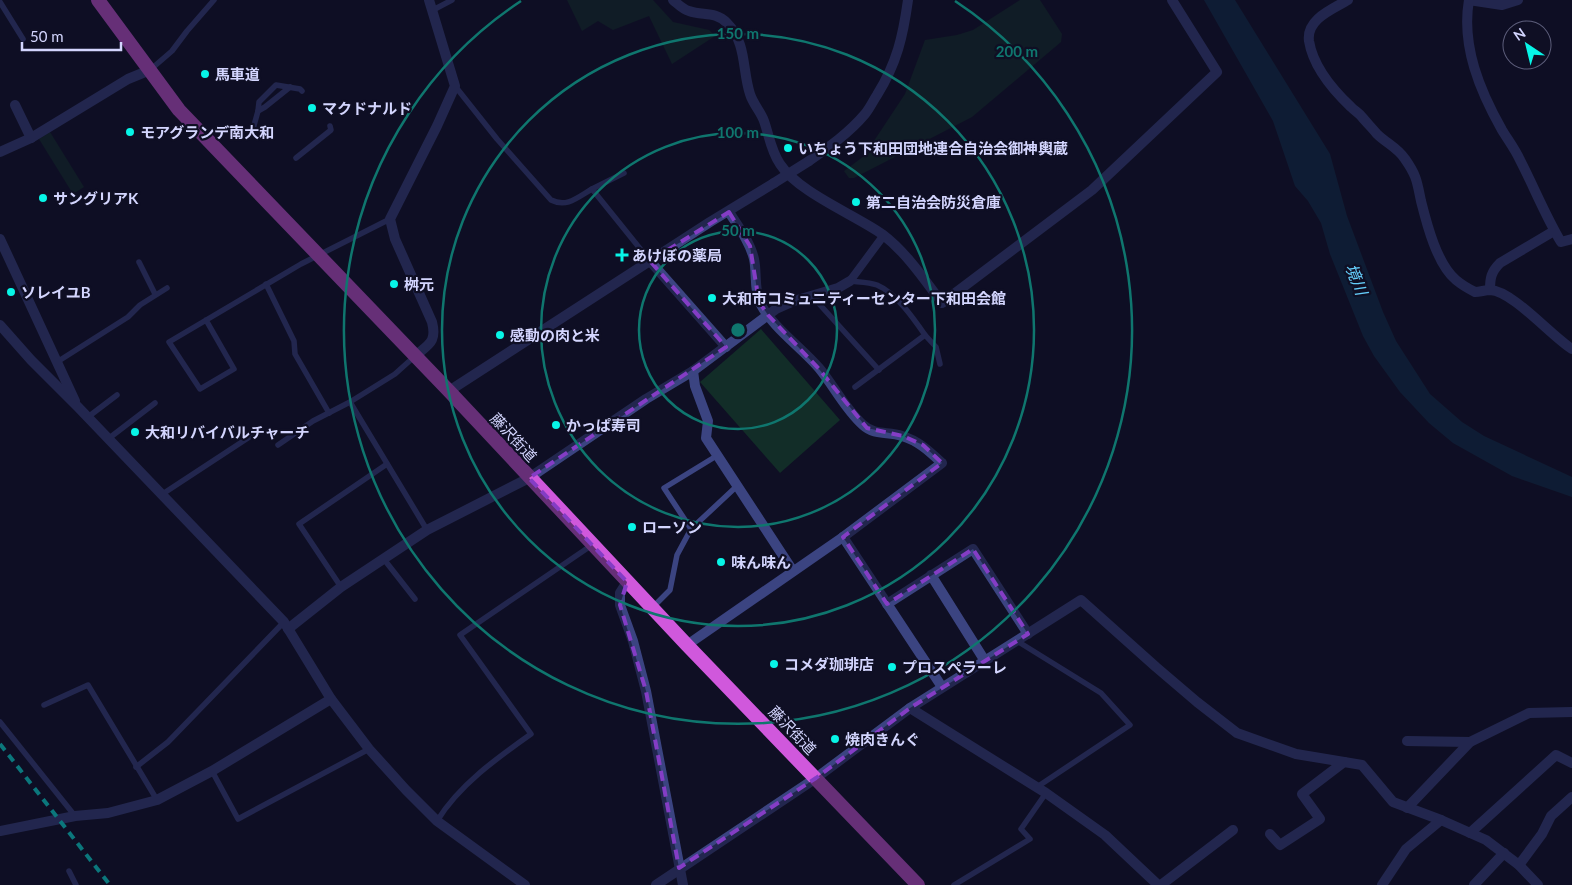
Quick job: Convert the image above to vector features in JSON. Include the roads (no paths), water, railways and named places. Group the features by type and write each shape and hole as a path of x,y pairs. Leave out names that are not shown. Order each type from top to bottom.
{"highway":[{"name":"藤沢街道","path":"98,0 179,110 449,391 686,645 918,885"}],"street":[{"path":"673,0 690,12 715,15 726,22 735,33 742,45 750,94 764,119 773,149 780,164 802,186 884,236 908,260 942,303 1092,190 1218,72 1172,0"},
{"path":"449,391 835,143 866,114 884,84 896,60 904,31 908,0"},
{"path":"1348,0 1334,4 1312,25 1309,32 1309,41 1317,64 1340,96 1410,166 1417,178 1429,229 1439,256 1454,279 1475,292 1495,291 1518,304 1572,348"},
{"path":"1518,0 1502,5 1469,0 1466,31 1474,69 1492,112 1519,156 1560,242 1572,239"},
{"path":"415,356 432,341 435,333 429,314 395,239 390,219 455,86 431,5"},
{"path":"0,152 31,138 128,79 150,70"},
{"path":"15,105 31,138"},
{"path":"686,645 843,537 942,464 923,445 904,436 879,434 866,428 857,420 819,369 768,315 759,302 754,259 750,246 729,212"},
{"path":"1490,290 1490,277 1500,263 1554,231"},
{"path":"286,626 383,558 427,530 530,478 646,399 693,371 776,309 794,301 838,288 850,281 884,236"},
{"path":"0,239 69,384 78,407"},
{"path":"650,261 726,347"},
{"path":"0,325 31,360 286,626 331,699 369,749 437,821 524,885"},
{"path":"693,371 695,386 708,421 706,438 793,571"},
{"path":"843,537 942,687"},
{"path":"887,604 973,549 1028,634"},
{"path":"931,575 985,661"},
{"path":"627,582 620,594 620,605 633,641 646,691 683,885"},
{"path":"656,885 816,778 910,708 1081,600 1176,684 1237,734 1296,754 1362,765 1393,802 1486,840 1519,865 1538,885"},
{"path":"0,831 75,816 108,813 157,800 212,771 331,699"},
{"path":"910,708 1046,793 1105,835 1160,885 1232,830"},
{"path":"1407,808 1470,742 1529,713 1572,712"},
{"path":"1407,741 1470,742"},
{"path":"1470,833 1556,755 1572,763"},
{"path":"1270,834 1280,845 1320,820 1302,794 1344,762"},
{"path":"1519,865 1542,834 1551,816 1572,797"},
{"path":"1382,885 1406,850 1441,820"},
{"path":"1474,885 1504,854"}],"lane":[{"path":"150,70 172,51 187,30 214,0"},
{"path":"431,5 452,0"},
{"path":"0,2 23,39"},
{"path":"253,129 259,102 276,85 302,91"},
{"path":"455,86 497,139 551,200 559,204 568,203 624,173"},
{"path":"258,111 266,107 290,87"},
{"path":"296,158 330,130 330,126"},
{"path":"592,189 650,261"},
{"path":"206,320 234,369 200,389 169,342 266,284 317,254 390,219"},
{"path":"139,262 155,294"},
{"path":"850,281 876,285 886,291 902,306 936,347 940,364"},
{"path":"266,284 294,341 295,354 329,413"},
{"path":"57,362 128,317 140,305 167,288"},
{"path":"812,296 879,370"},
{"path":"855,387 925,336"},
{"path":"278,445 395,374 415,356"},
{"path":"88,418 117,395"},
{"path":"350,402 427,530"},
{"path":"108,439 155,403"},
{"path":"161,495 254,434"},
{"path":"691,529 664,488 718,455"},
{"path":"341,587 298,524 388,464"},
{"path":"652,608 670,590 677,555 691,529 737,486"},
{"path":"437,821 445,808 482,771 531,734 460,635 592,545"},
{"path":"383,558 414,599"},
{"path":"136,767 168,742 286,626"},
{"path":"1017,642 1101,693 1130,724 1037,787"},
{"path":"44,705 88,685 157,800"},
{"path":"0,722 75,816"},
{"path":"212,771 238,819 369,749"},
{"path":"954,885 1030,839 1021,829 1046,793"},
{"path":"69,871 76,885"}],"water":[{"name":"境川","path":"1204,0 1235,0 1330,154 1347,216 1383,312 1396,341 1430,394 1462,422 1484,436 1572,477 1572,497 1512,476 1453,443 1429,423 1400,392 1374,356 1363,336 1330,254 1321,223 1308,201 1295,186 1273,121"}],"railway":[{"path":"0,744 110,885"}],"place":[{"name":"馬車道","path":"205,74"},
{"name":"マクドナルド","path":"312,108"},
{"name":"モアグランデ南大和","path":"130,132"},
{"name":"いちょう下和田団地連合自治会御神輿蔵","path":"788,148"},
{"name":"サングリアK","path":"43,198"},
{"name":"第二自治会防災倉庫","path":"856,202"},
{"name":"あけぼの薬局","path":"622,255"},
{"name":"桝元","path":"394,284"},
{"name":"ソレイユB","path":"11,292"},
{"name":"大和市コミュニティーセンター下和田会館","path":"712,298"},
{"name":"感動の肉と米","path":"500,335"},
{"name":"かっぱ寿司","path":"556,425"},
{"name":"大和リバイバルチャーチ","path":"135,432"},
{"name":"ローソン","path":"632,527"},
{"name":"味ん味ん","path":"721,562"},
{"name":"コメダ珈琲店","path":"774,664"},
{"name":"プロスぺラーレ","path":"892,667"},
{"name":"焼肉きんぐ","path":"835,739"}]}
